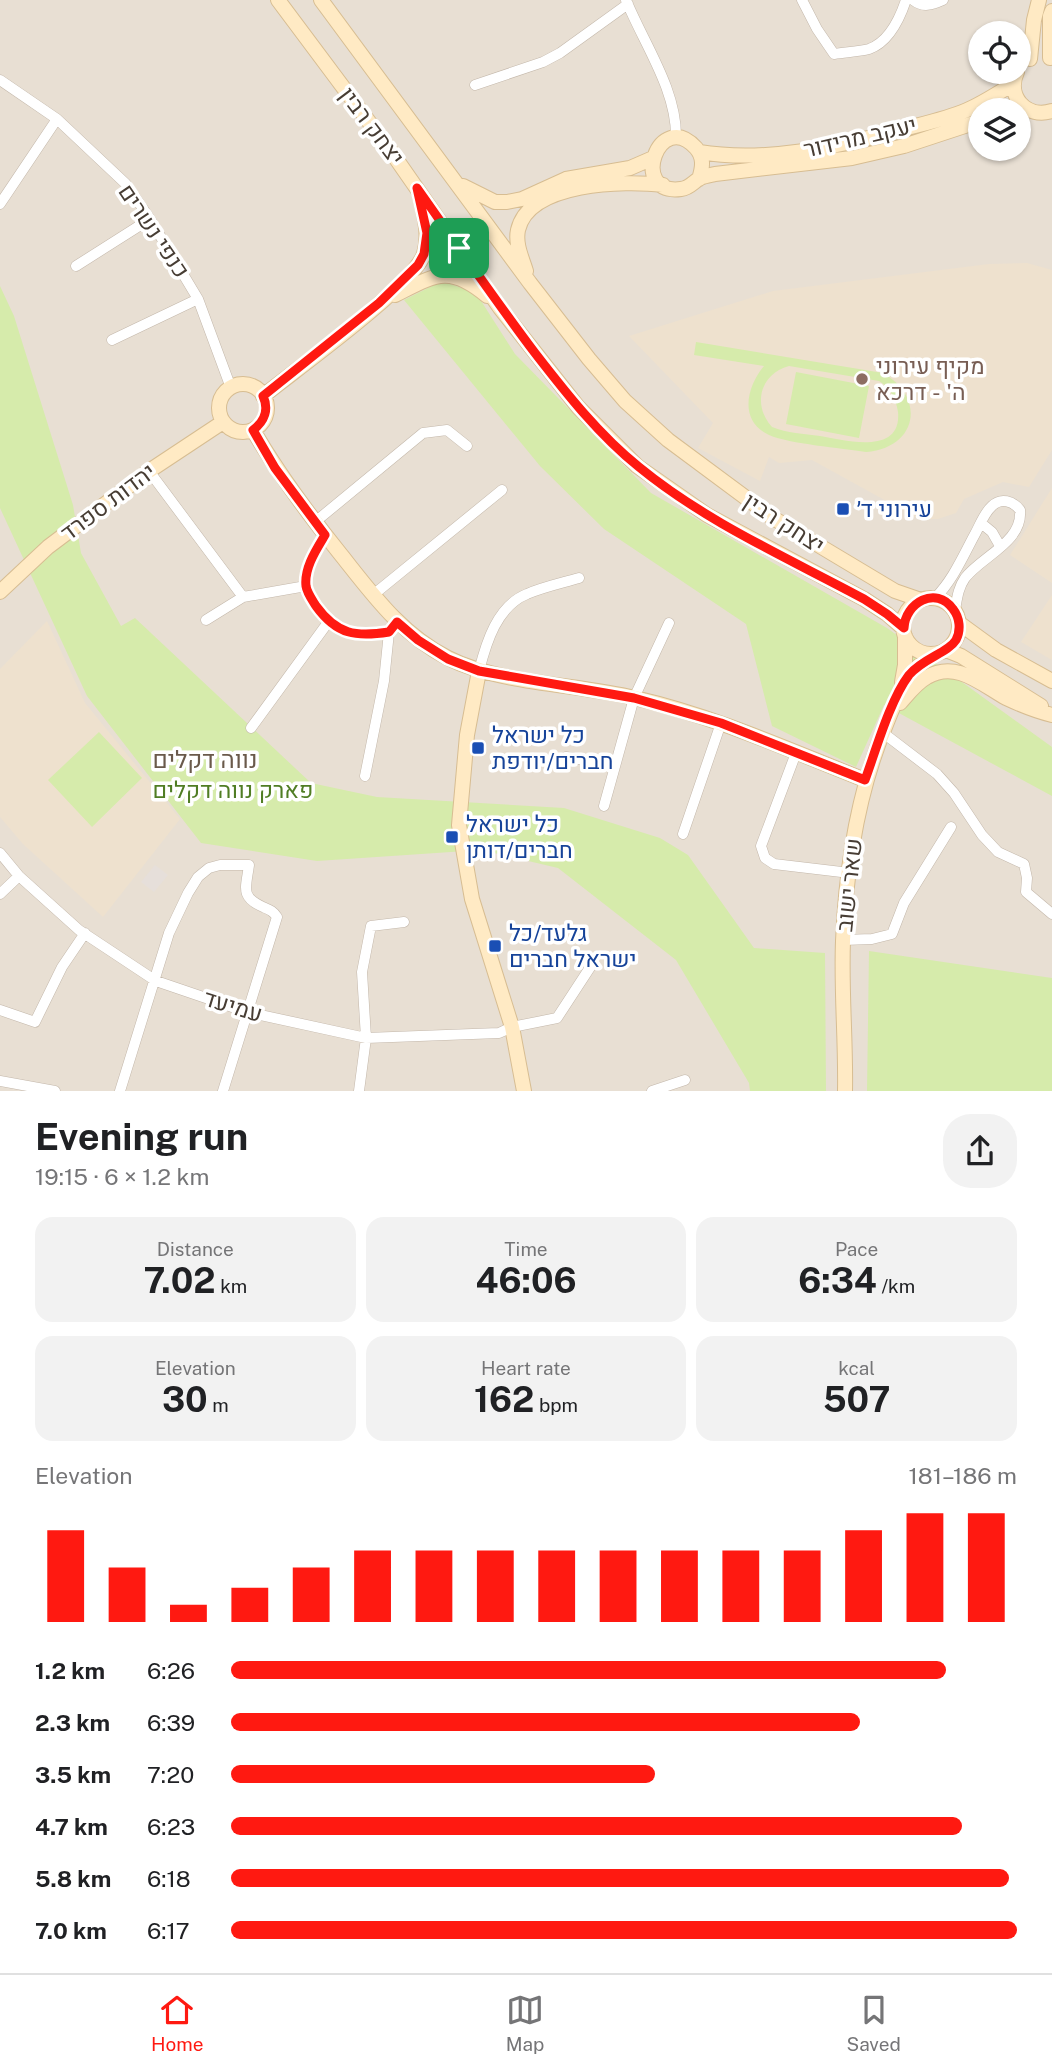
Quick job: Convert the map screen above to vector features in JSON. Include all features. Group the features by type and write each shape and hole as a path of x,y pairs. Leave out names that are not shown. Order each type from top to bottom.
{"street":[{"name":"יצחק רבין","path":"278,0 417,188 500,308 578,407 638,466 707,515 864,599 887,614 904,631"},
{"name":"יצחק רבין","path":"321,0 530,283 625,401 668,440 773,518 895,591 928,599"},
{"path":"802,0 834,54 870,48 880,41 900,18 905,0"},
{"path":"913,0 919,4 931,5 943,0"},
{"path":"1031,31 1039,0"},
{"path":"475,85 543,62 560,53 627,2 674,112 676,138"},
{"path":"1031,67 1051,59 1052,10"},
{"name":"כנפי נשרים","path":"0,80 57,119 126,184 198,299 231,387"},
{"name":"יעקב מרידור","path":"699,152 724,156 793,153 832,146 964,111 1002,84"},
{"path":"1031,111 1050,114"},
{"path":"0,204 57,119"},
{"name":"יעקב מרידור","path":"699,178 848,159 904,146 968,125"},
{"path":"530,283 517,244 517,232 520,222 532,208 580,187 628,182 663,185 678,190 693,184 702,169 699,152 685,140 676,138 659,147 653,158 653,173 663,185"},
{"path":"454,180 480,196 495,202 507,202 522,199 566,179 630,168 653,158"},
{"path":"263,396 379,303 418,265 424,254 427,233 417,188"},
{"path":"76,266 150,219"},
{"path":"379,303 433,276 453,275 477,288 500,308"},
{"path":"112,340 198,299"},
{"path":"245,385 258,390 263,396 265,415 263,421 253,430 237,431 223,422 219,403 231,387 245,385"},
{"name":"יהדות ספרד","path":"0,592 48,547 149,471 223,422"},
{"path":"253,430 275,468 373,595 393,627 448,659 479,671 634,698 721,723 865,780"},
{"path":"315,522 423,433 447,430 467,446"},
{"path":"149,471 243,597"},
{"path":"373,595 502,490"},
{"path":"941,652 958,635 958,593 964,580 1009,539 1019,524 1021,516 1017,506 1009,501 997,502 987,511 956,570 928,599 906,614 904,631 914,648 920,652 961,656 1052,714"},
{"path":"981,523 992,532 1000,547"},
{"path":"325,535 310,561 306,586 312,600 328,621 346,632 364,636 393,627"},
{"path":"524,1091 512,1027 472,899 459,825 467,735 487,640 502,614 524,595 579,578"},
{"path":"206,620 243,597 306,586"},
{"path":"928,599 946,602 957,617 996,650 1052,681"},
{"path":"251,728 328,621"},
{"path":"604,806 634,698 669,623"},
{"path":"365,776 393,627"},
{"name":"שאר ישוב","path":"902,687 905,665 904,631"},
{"name":"שאר ישוב","path":"845,1091 843,940 853,833 865,780 902,687 919,665 941,652"},
{"path":"890,715 924,678 947,670 962,672 1019,704 1052,714"},
{"path":"683,834 721,723"},
{"path":"882,733 937,774 954,793 982,835 998,852 1024,864 1026,892 1052,914"},
{"path":"796,753 761,846 765,858 774,863 850,873"},
{"path":"566,757 615,765"},
{"path":"843,940 872,939 892,934 904,903 951,827"},
{"name":"עמיעד","path":"0,853 19,876 85,933 156,981 247,1012 366,1038 499,1033 512,1027 556,1018 591,966"},
{"path":"120,1091 169,933 198,877 209,868 220,865 248,865 246,895 250,901 270,910 277,917 223,1091"},
{"path":"0,894 19,876"},
{"path":"359,1091 366,1038 362,972 371,926 404,922"},
{"path":"0,1010 34,1022 62,967 85,933"},
{"path":"652,1091 685,1080"},
{"path":"0,1081 55,1091"}],"shaded area":[{"path":"0,0 1052,0 1052,1091 0,1091"},
{"name":"מקיף עירוני ה' - דרכא","path":"1027,263 1052,270 1052,450 1029,487 1003,482 964,499 956,513 938,519 919,519 812,460 779,463 769,457 760,481 698,448 713,423 629,336 773,291 989,264"},
{"path":"1052,488 1052,583 1010,555"},
{"path":"1052,595 1052,660 1021,642"},
{"path":"47,621 85,703 180,819 103,917 23,844 0,817 0,669"},
{"path":"155,865 168,875 154,892 141,882"}],"green space":[{"path":"442,281 476,293 515,354 651,493 887,628 1052,747 1052,796 884,705 856,767 772,726 746,624 604,529 540,466 404,300"},
{"name":"פארק נווה דקלים","path":"0,286 14,316 73,505 81,553 121,626 135,618 311,783 377,797 564,808 660,838 688,855 754,948 825,953 826,1091 750,1091 749,1083 676,960 558,868 481,850 317,861 201,843 87,696 0,508"},
{"path":"696,342 883,373 897,383 906,395 910,420 906,432 897,441 866,452 778,438 759,429 749,412 748,403 753,383 764,366 694,355","holes":["789,366 879,381 892,394 898,412 897,426 891,435 881,440 856,442 784,431 772,427 762,409 762,391 766,383 779,370"]},
{"path":"796,372 869,386 859,438 786,424"},
{"path":"99,732 142,778 92,827 48,780"},
{"path":"869,951 1052,978 1052,1091 867,1091"}],"place":[{"name":"מקיף עירוני ה' - דרכא","path":"862,379"},
{"name":"עירוני ד׳","path":"843,509"},
{"name":"כל ישראל חברים/יודפת","path":"478,748"},
{"name":"כל ישראל חברים/דותן","path":"452,837"},
{"name":"גלעד/כל ישראל חברים","path":"495,946"}],"district":[{"name":"נווה דקלים","path":"205,760"}],"route":[{"path":"417,188 459,248 500,308 578,407 638,466 674,493 707,515 864,599 904,628 906,614 921,600 941,600 955,610 959,629 955,641 946,650 925,660 909,675 865,780 721,723 634,698 479,671 448,659 418,640 397,622 389,632 364,636 346,632 328,621 320,611 306,586 310,561 325,535 275,468 253,430 263,421 265,415 263,396 379,303 418,265 424,254 427,233 417,188"}]}
